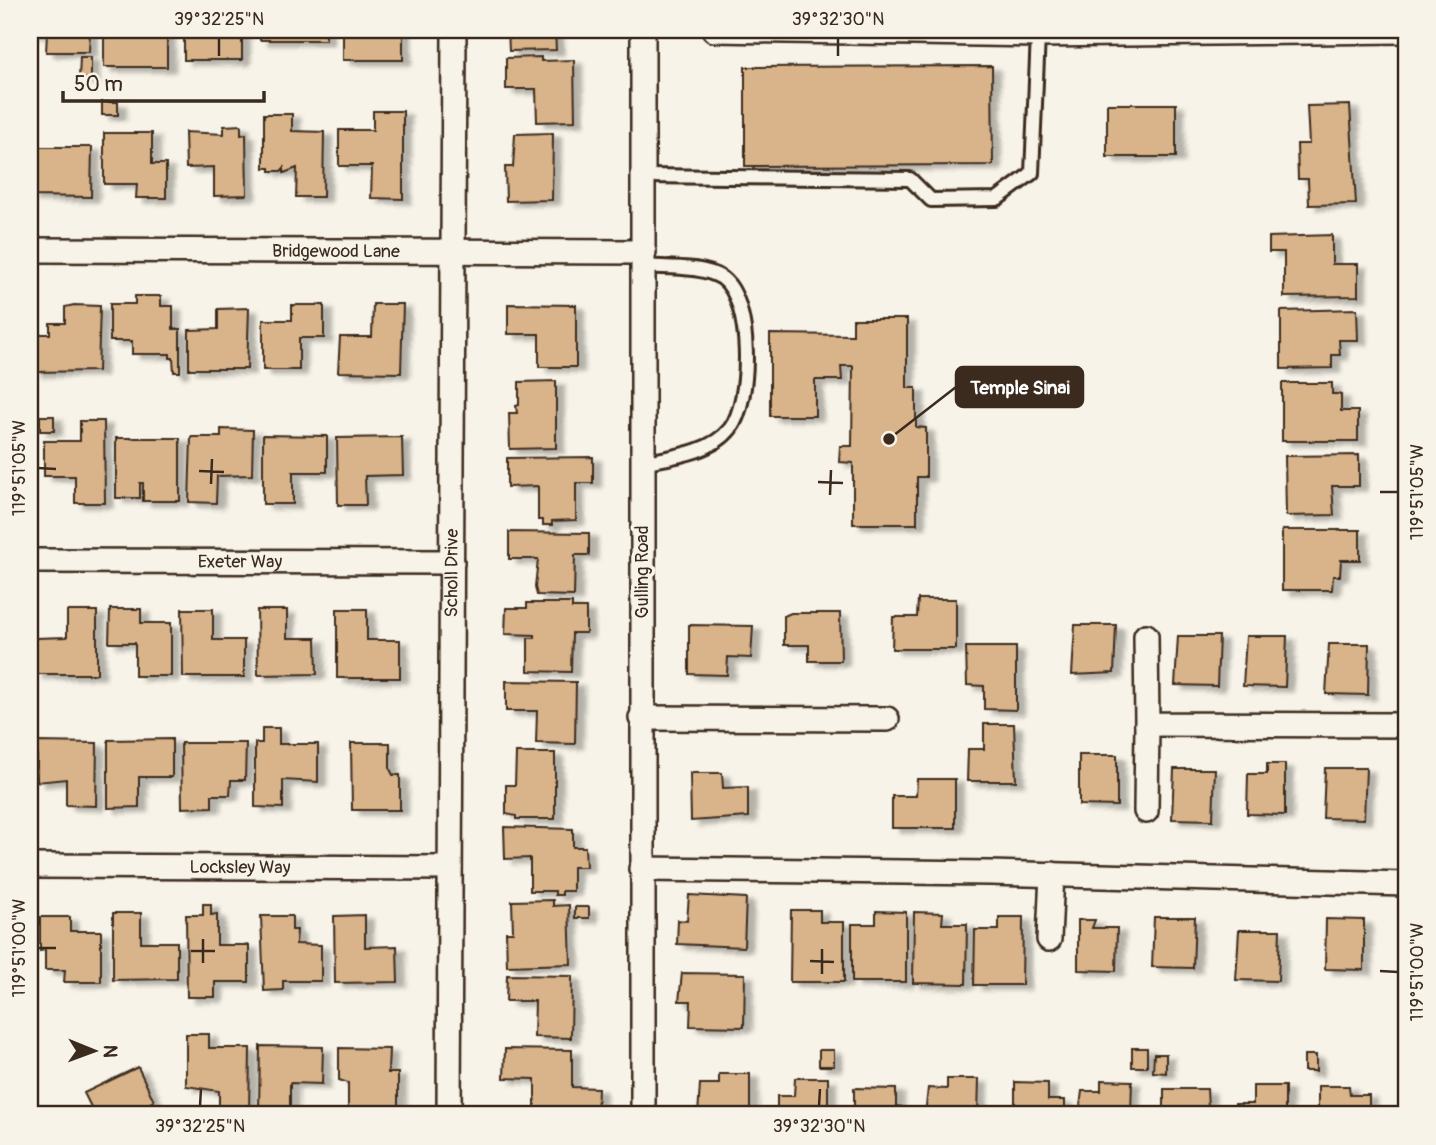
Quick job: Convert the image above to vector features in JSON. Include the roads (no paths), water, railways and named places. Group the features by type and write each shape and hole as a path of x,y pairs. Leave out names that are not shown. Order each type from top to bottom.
{"street":[{"name":"Scholl Drive","path":"449,1115 454,30"},
{"name":"Gulling Road","path":"643,30 640,869 643,1115"},
{"path":"714,30 1038,35 1406,31"},
{"name":"Bridgewood Lane","path":"30,250 454,251 644,259"},
{"name":"Exeter Way","path":"30,561 452,562"},
{"path":"1146,636 1146,811"},
{"path":"641,718 887,719"},
{"path":"1147,724 1406,726"},
{"name":"Locksley Way","path":"30,866 450,869"},
{"path":"640,869 1052,874 1406,884"},
{"path":"1049,939 1052,874"}],"lane":[{"path":"643,176 910,179 931,200 997,199 1032,173 1038,35"},
{"path":"642,463 701,449 718,441 731,428 743,403 746,349 738,298 722,278 644,259"}],"place":[{"name":"Temple Sinai","path":"889,439"}]}
